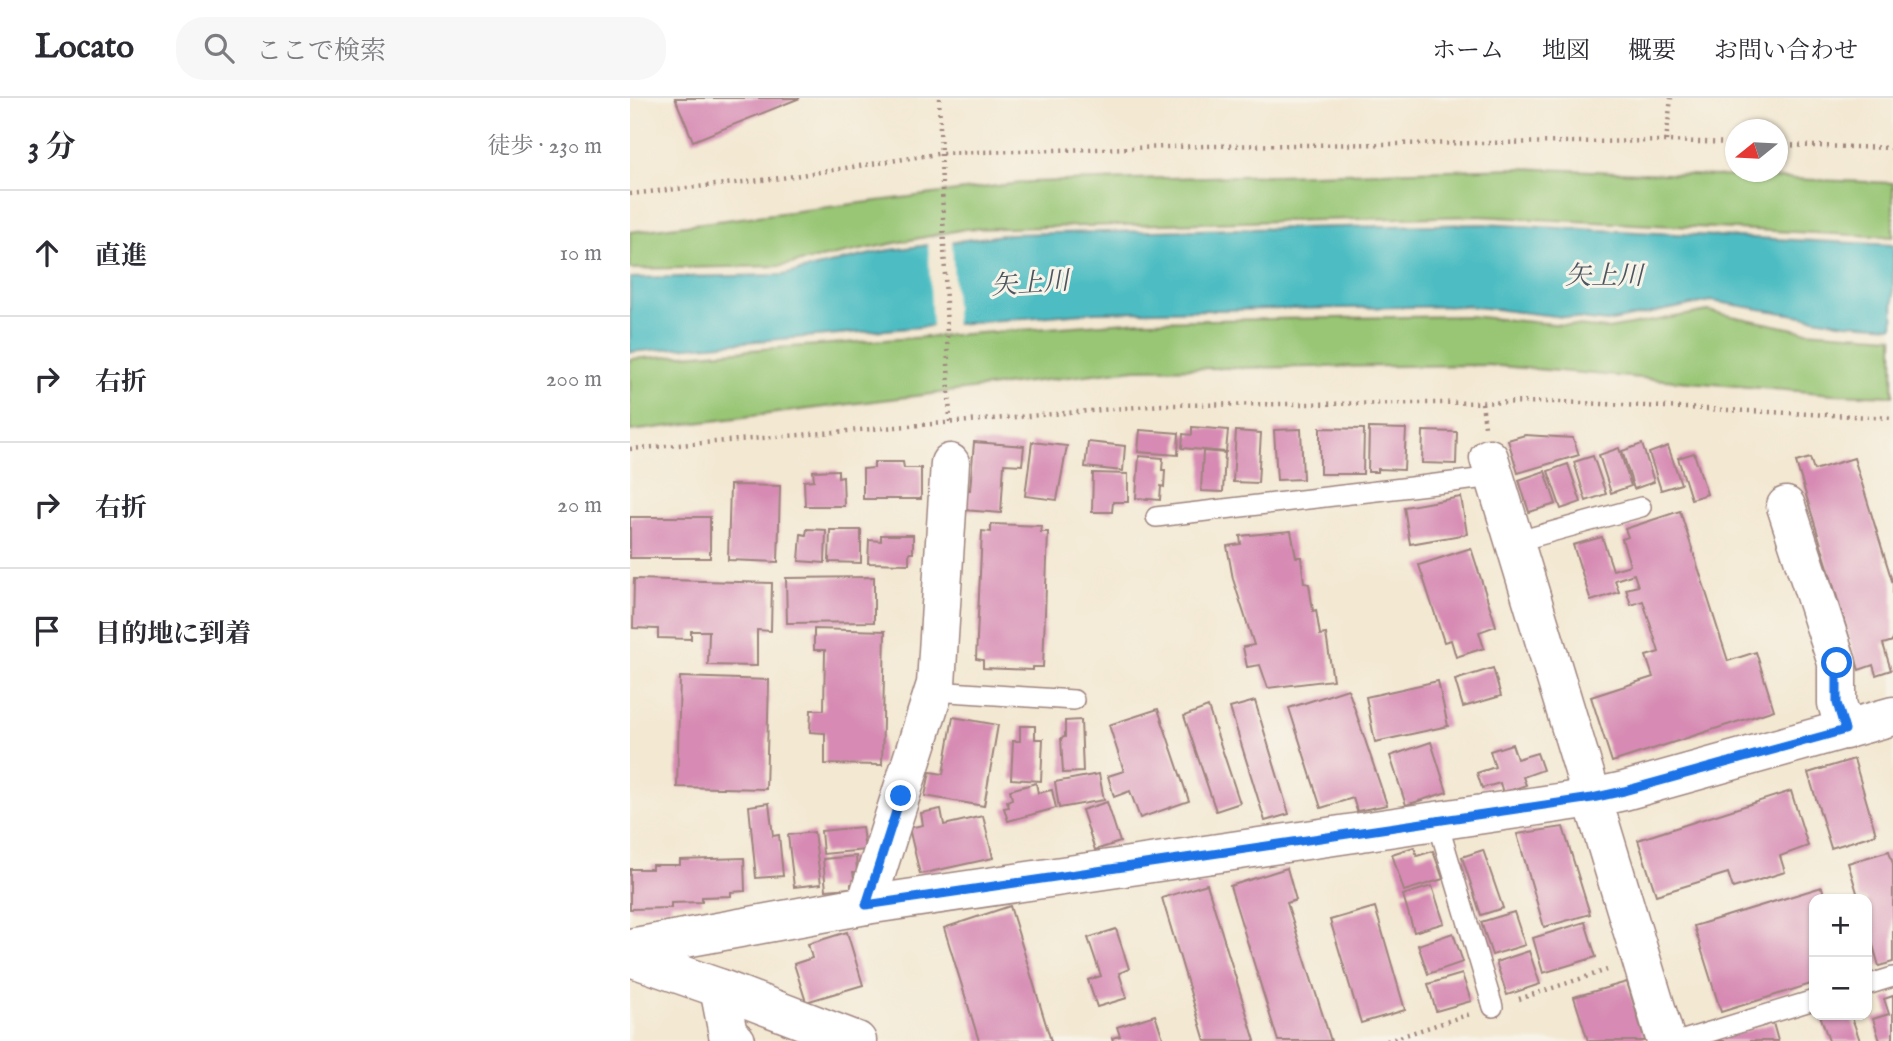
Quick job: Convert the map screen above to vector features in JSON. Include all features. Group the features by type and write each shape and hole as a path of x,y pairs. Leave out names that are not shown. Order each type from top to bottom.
{"street":[{"path":"866,905 934,691 950,463"},
{"path":"1492,467 1666,1041"},
{"path":"1787,506 1837,663 1837,703 1845,730"},
{"path":"630,948 866,905 1592,798 1893,716"},
{"path":"630,957 857,1041"},
{"path":"719,988 729,1034 736,1041"}],"lane":[{"path":"1156,517 1492,467"},
{"path":"1515,542 1641,506"},
{"path":"934,691 1074,700"},
{"path":"1437,820 1493,1007"},
{"path":"1872,983 1893,976"},
{"path":"1680,1041 1809,1002"}],"path":[{"path":"939,98 950,414"},
{"path":"1666,141 1671,98"},
{"path":"630,194 781,178 943,153 1207,146 1725,143"},
{"path":"1788,145 1893,148"},
{"path":"630,449 1162,405 1561,402 1893,418"}],"green space":[{"path":"1517,168 1725,176 1725,182 1788,182 1788,179 1893,183 1893,237 1477,216 965,229 781,266 630,269 630,232 1029,182"},
{"path":"1708,311 1804,331 1893,337 1893,396 1832,394 1487,365 1135,369 630,431 630,359 1141,321 1468,316 1608,329"}],"water":[{"name":"矢上川","path":"1482,224 1893,245 1893,326 1845,323 1711,301 1607,322 1467,306 1095,312 630,352 630,278 783,275 884,251 1010,234"}],"pier":[{"path":"952,238 956,328 932,330 928,242"}],"building":[{"path":"675,98 800,98 693,141"},
{"path":"1192,427 1228,430 1226,452 1182,448 1183,434 1192,435"},
{"path":"1320,428 1364,429 1363,474 1320,474"},
{"path":"1369,428 1406,429 1404,470 1378,469 1378,472 1368,472"},
{"path":"1301,429 1303,479 1277,480 1274,430"},
{"path":"1140,430 1179,433 1178,455 1138,452"},
{"path":"1236,431 1261,433 1258,483 1233,482"},
{"path":"1423,431 1457,432 1456,464 1422,463"},
{"path":"1525,435 1573,438 1579,455 1518,473 1508,440"},
{"path":"974,442 1024,446 1022,465 1004,464 1001,513 964,510 965,490 970,490"},
{"path":"1032,442 1067,446 1057,500 1025,496"},
{"path":"1088,442 1125,446 1123,471 1085,467"},
{"path":"1642,444 1654,482 1634,489 1622,451"},
{"path":"1668,446 1681,484 1661,490 1649,453"},
{"path":"1619,448 1631,486 1611,493 1599,455"},
{"path":"1203,451 1225,453 1223,492 1201,491"},
{"path":"1694,453 1707,494 1691,499 1678,458"},
{"path":"1139,456 1163,458 1164,487 1161,486 1160,500 1136,498"},
{"path":"1593,456 1606,494 1586,501 1574,462"},
{"path":"1810,458 1814,470 1854,458 1893,584 1893,641 1883,644 1891,670 1876,675 1873,665 1859,670 1796,462"},
{"path":"874,462 903,462 904,468 921,468 921,499 863,499 863,469 874,468"},
{"path":"1568,464 1581,502 1561,509 1548,471"},
{"path":"838,470 838,477 843,476 844,506 805,506 804,481 814,480 813,471"},
{"path":"1545,471 1556,504 1529,512 1519,480"},
{"path":"1093,473 1128,474 1128,502 1113,502 1112,512 1092,512"},
{"path":"730,485 780,486 778,562 728,560"},
{"path":"1461,497 1467,534 1410,544 1404,507"},
{"path":"1680,511 1728,661 1756,652 1774,710 1612,762 1591,697 1653,677 1646,656 1659,652 1643,601 1631,605 1626,589 1638,586 1634,574 1615,580 1619,592 1591,601 1573,545 1602,537 1613,570 1630,565 1622,539 1628,537 1625,529"},
{"path":"630,517 710,517 710,558 630,558"},
{"path":"991,524 1042,526 1041,532 1048,532 1043,667 1033,667 1033,670 983,668 983,660 976,659 982,531 991,532"},
{"path":"807,529 826,530 825,563 799,561 801,534 806,535"},
{"path":"830,530 861,530 861,563 829,562"},
{"path":"1291,531 1296,557 1301,557 1304,583 1309,584 1320,635 1326,634 1333,680 1268,688 1260,665 1247,667 1243,647 1254,645 1233,579 1227,546 1241,544 1240,536"},
{"path":"881,535 913,535 913,553 909,553 909,564 868,563 869,540 881,541"},
{"path":"1471,548 1496,626 1479,632 1484,648 1456,657 1451,640 1444,642 1419,565"},
{"path":"874,577 874,622 787,623 786,578"},
{"path":"634,579 772,583 771,631 757,630 757,666 708,665 709,631 691,631 691,639 658,638 658,629 633,628"},
{"path":"814,629 885,631 882,765 825,764 825,733 810,732 811,710 824,710 825,650 814,650"},
{"path":"1493,668 1501,696 1463,707 1455,680"},
{"path":"680,677 769,680 766,789 677,787"},
{"path":"1438,681 1448,726 1375,742 1366,697"},
{"path":"1348,689 1387,805 1357,811 1353,798 1321,808 1289,708"},
{"path":"1255,701 1289,814 1265,821 1230,708"},
{"path":"1208,707 1240,803 1216,811 1184,716"},
{"path":"1158,709 1189,801 1140,818 1130,791 1114,797 1108,776 1124,771 1109,725"},
{"path":"953,717 998,725 984,806 925,796 930,772 943,774"},
{"path":"1081,720 1083,772 1063,773 1061,738 1065,737 1065,721"},
{"path":"1020,726 1035,726 1035,739 1043,739 1041,781 1011,779 1013,741 1020,741"},
{"path":"1431,742 1447,792 1406,805 1390,756"},
{"path":"1512,744 1517,759 1537,753 1543,770 1523,777 1526,785 1503,793 1500,783 1482,788 1477,773 1495,767 1490,751"},
{"path":"1854,759 1876,834 1831,848 1808,773"},
{"path":"1099,774 1104,800 1059,808 1055,782"},
{"path":"1036,783 1038,793 1052,790 1056,808 1008,821 1004,808 1009,807 1007,801 1012,799 1010,790"},
{"path":"1791,791 1808,846 1780,856 1785,872 1733,888 1728,873 1656,895 1638,840"},
{"path":"1107,802 1120,842 1095,850 1082,810"},
{"path":"769,803 773,836 779,835 783,876 756,878 749,806"},
{"path":"941,809 944,825 983,816 993,858 920,874 909,828 923,825 921,813"},
{"path":"862,827 865,850 823,854 821,831"},
{"path":"1563,827 1590,914 1544,927 1517,834"},
{"path":"814,832 821,884 794,887 788,835"},
{"path":"1414,847 1417,856 1433,851 1443,879 1404,891 1392,854"},
{"path":"1483,850 1503,908 1481,915 1462,857"},
{"path":"1889,851 1893,864 1893,962 1879,966 1872,942 1872,894 1857,894 1848,863"},
{"path":"856,856 857,872 853,872 855,883 851,884 851,888 826,890 823,859"},
{"path":"744,858 745,891 731,892 731,896 702,897 702,902 671,903 671,908 630,909 630,869 652,869 652,865 680,865 680,860"},
{"path":"1287,868 1296,900 1287,903 1331,1041 1278,1041 1230,886"},
{"path":"1207,884 1255,1041 1205,1041 1162,898"},
{"path":"1432,886 1444,923 1414,932 1403,895"},
{"path":"1822,887 1824,894 1809,894 1809,985 1721,1012 1694,926"},
{"path":"1010,906 1051,1041 979,1041 944,928"},
{"path":"1375,907 1405,1010 1361,1023 1330,920"},
{"path":"1514,912 1525,945 1492,955 1481,922"},
{"path":"1585,922 1596,957 1543,973 1533,938"},
{"path":"1116,929 1129,969 1119,973 1127,998 1097,1007 1088,980 1101,976 1088,938"},
{"path":"847,932 863,985 806,1002 794,964 812,958 808,944"},
{"path":"1453,933 1463,962 1428,974 1418,945"},
{"path":"1529,951 1540,984 1507,995 1496,962"},
{"path":"1462,974 1471,1001 1436,1011 1428,984"},
{"path":"1627,982 1645,1041 1588,1041 1574,997"},
{"path":"1893,996 1893,1039 1880,1041 1873,1019 1889,1014 1884,999"},
{"path":"1155,1015 1164,1041 1113,1041 1112,1038 1120,1036 1117,1027"},
{"path":"1822,1020 1853,1020 1860,1041 1829,1041"},
{"path":"1773,1023 1778,1041 1716,1040"}],"route":[{"path":"901,796 866,905 1592,798 1624,791 1845,730 1837,703 1837,663"}]}
